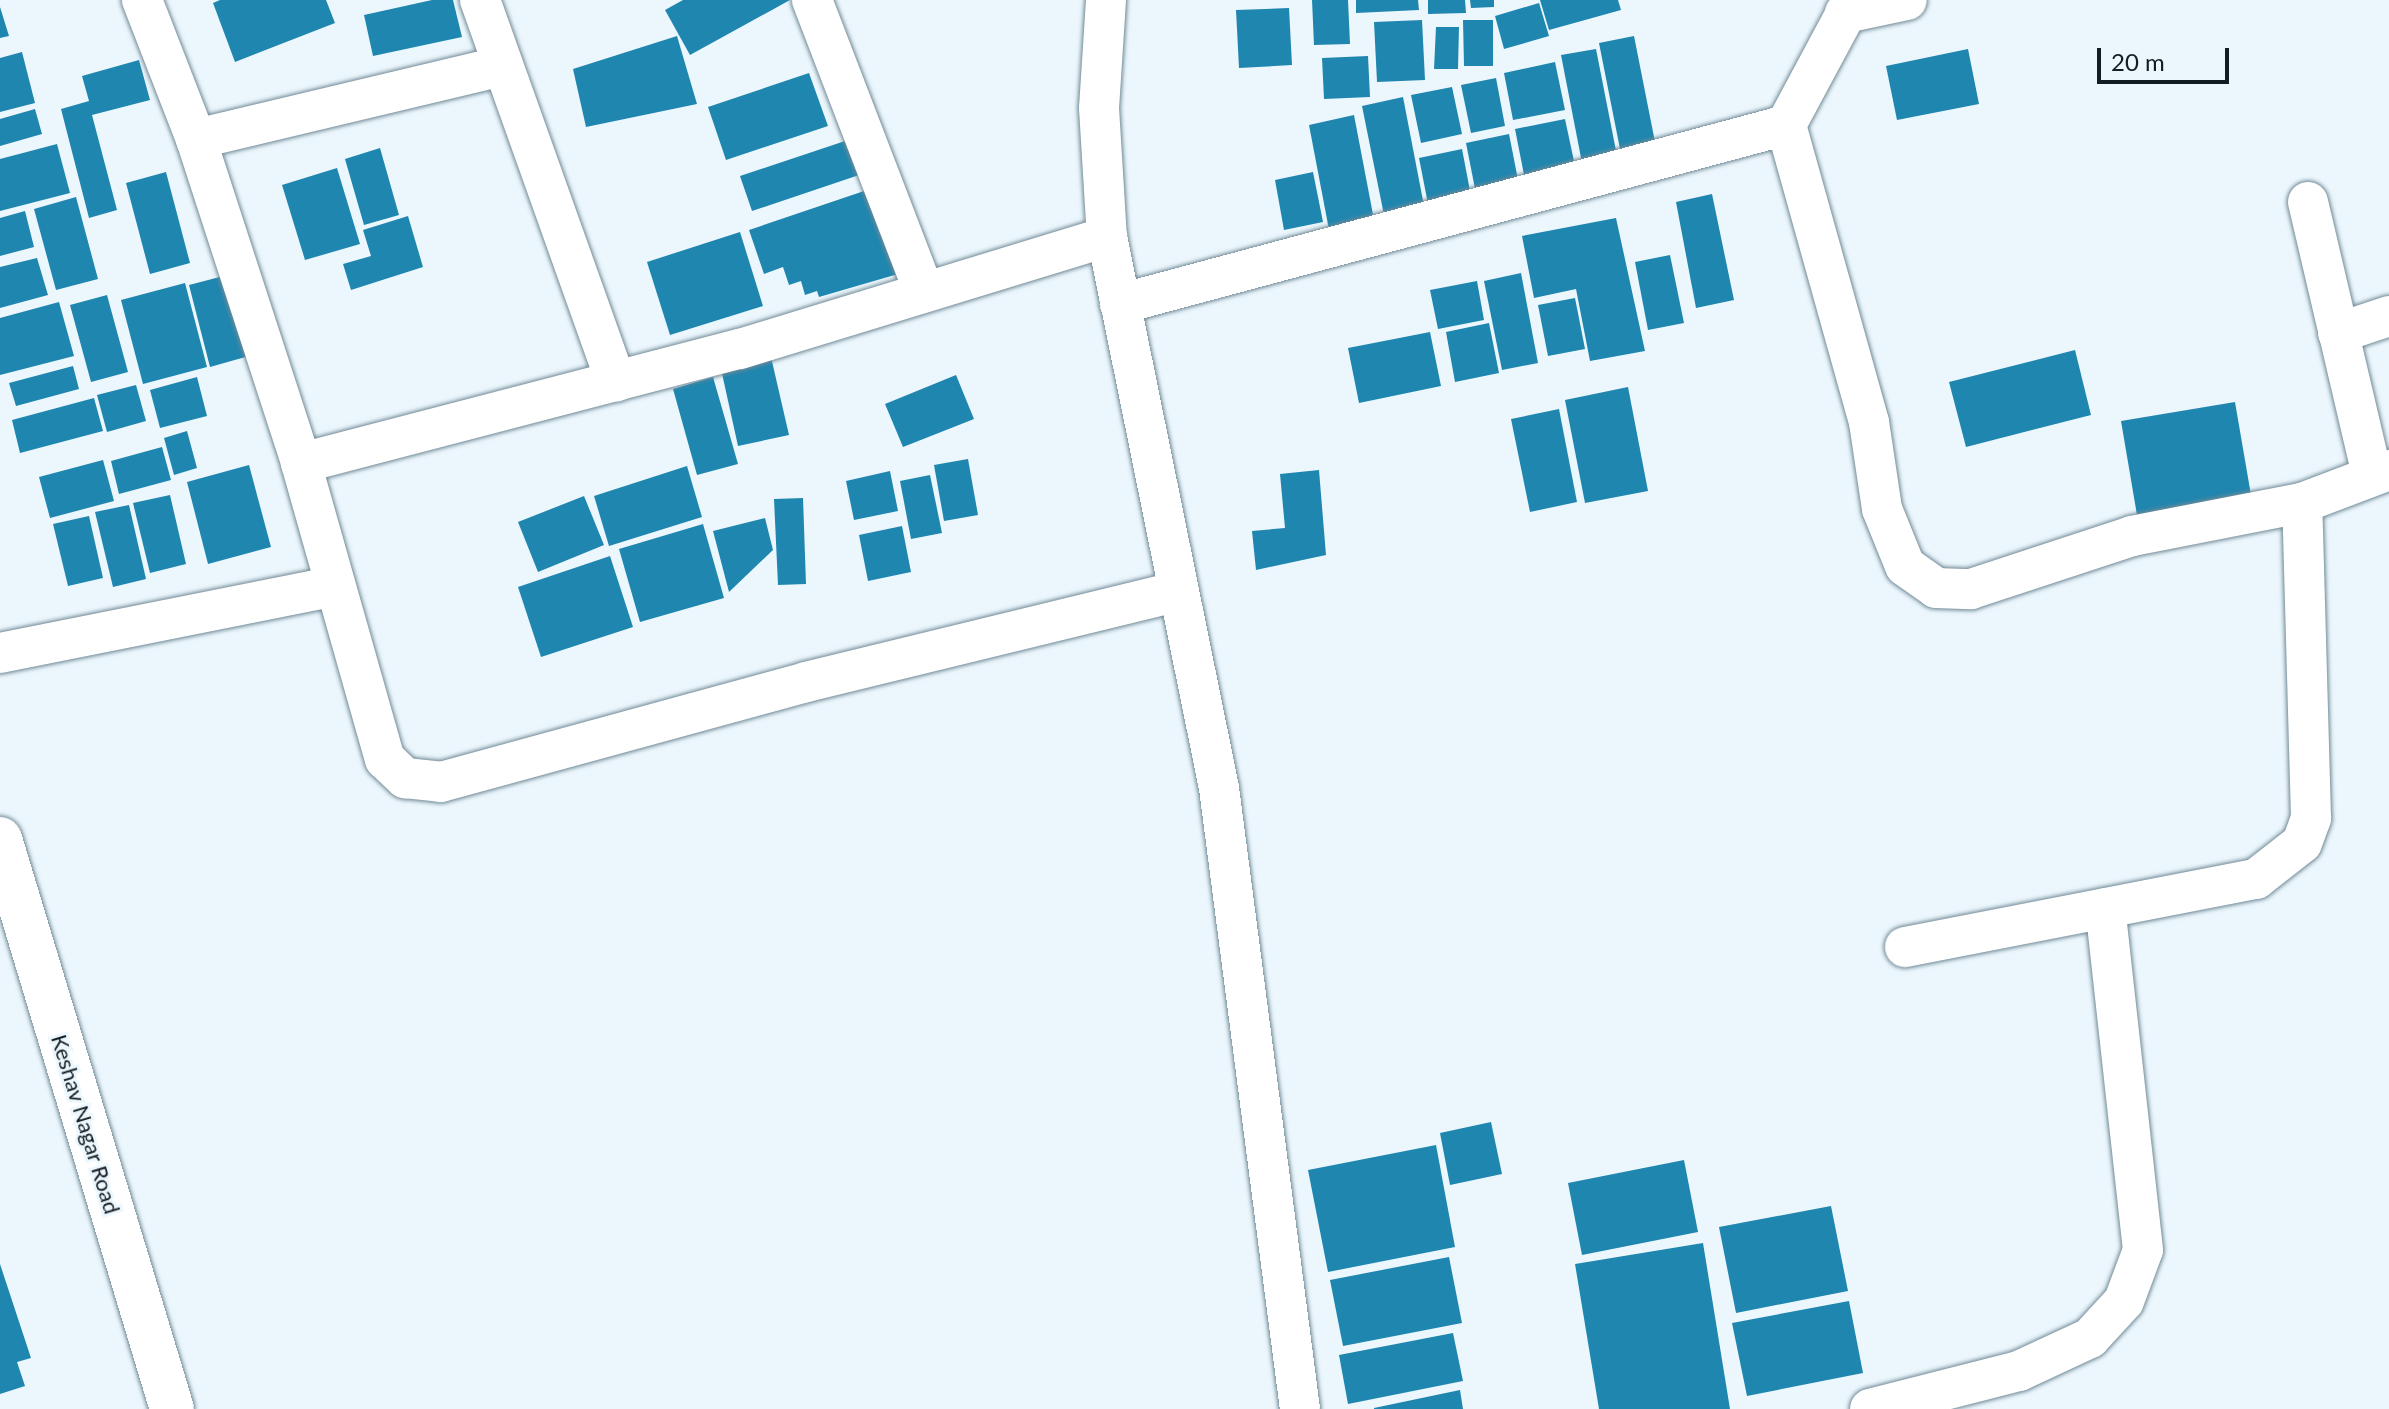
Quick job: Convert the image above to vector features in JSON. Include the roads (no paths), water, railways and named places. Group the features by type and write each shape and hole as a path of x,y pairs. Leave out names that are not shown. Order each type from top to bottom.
{"street":[{"path":"142,0 196,139 301,463 385,759 405,778 441,782 806,682 1174,592"},
{"path":"480,0 616,381"},
{"path":"812,0 924,292"},
{"path":"1106,0 1099,108 1107,237 1143,398 1174,592 1219,788 1241,925 1300,1409"},
{"path":"1907,0 1849,6 1786,125 1869,422 1882,509 1905,566 1936,588 1971,589 2132,536 2302,503 2381,472 2374,417 2338,333 2308,202"},
{"path":"196,139 502,66"},
{"path":"1120,304 1786,125"},
{"path":"301,463 616,381 1107,237"},
{"path":"2338,333 2389,316"},
{"path":"1905,947 2256,879 2302,843 2311,818 2302,503"},
{"path":"0,653 334,586"},
{"name":"Keshav Nagar Road","path":"0,839 172,1409"},
{"path":"1870,1409 2019,1371 2090,1338 2124,1301 2143,1250 2105,908"}]}
